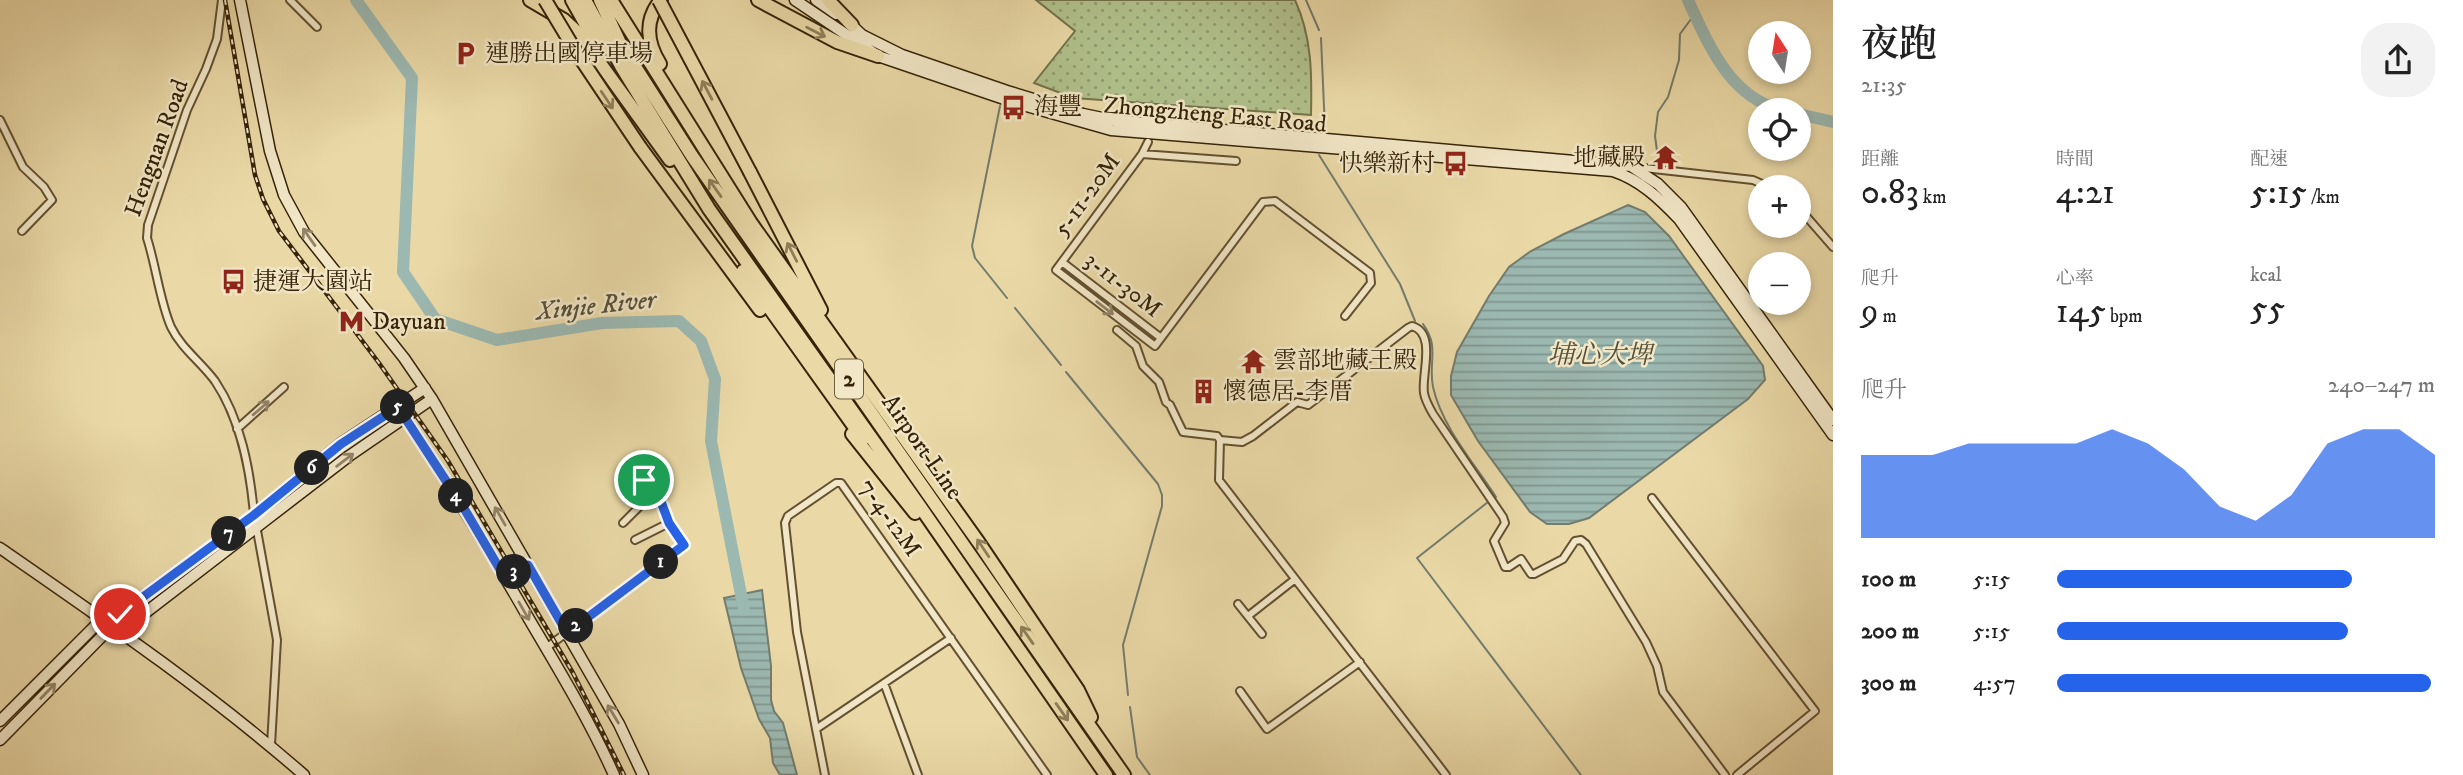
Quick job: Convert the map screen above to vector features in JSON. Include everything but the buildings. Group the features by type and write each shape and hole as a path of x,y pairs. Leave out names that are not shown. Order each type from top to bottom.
{"highway":[{"path":"530,0 564,19 579,34 628,99 749,280 915,513 940,547 967,575"},
{"path":"545,0 640,147 878,469 915,513"},
{"path":"572,0 628,99"},
{"name":"Airport Line","path":"584,0 621,66 709,209 1106,775"},
{"name":"Airport Line","path":"600,0 620,43 678,135 1124,775"},
{"path":"611,0 751,223 979,543 1078,690 1108,752"},
{"path":"660,0 832,336"},
{"path":"660,0 649,24 650,41 656,58 700,130 711,156"},
{"path":"758,0 837,42 878,56"},
{"path":"828,0 852,25"}],"main road":[{"path":"240,0 270,151 284,195 304,232 404,358 432,399 619,724 643,775"},
{"name":"Zhongzheng East Road","path":"795,0 878,56 1016,103 1111,130 1613,170 1629,176 1652,192 1679,219 1833,435"},
{"name":"Zhongzheng East Road","path":"816,0 862,35 902,55 1007,91 1112,120 1631,166"},
{"path":"1631,166 1658,184 1681,207 1833,420"},
{"path":"0,721 102,618 120,614 254,515 341,444 425,388"},
{"path":"0,740 112,626 132,623 256,527 432,399"},
{"path":"398,407 465,510 505,578 580,708 614,775"},
{"path":"0,548 148,650 271,745 304,775"},
{"path":"505,578 528,565"}],"street":[{"name":"Hengnan Road","path":"222,0 217,39 187,110 148,225 147,239 170,325 178,340 217,385 246,455 277,640 271,745"},
{"path":"290,0 317,27"},
{"path":"0,120 23,167 44,187 52,200 22,231"},
{"name":"5-11-20M","path":"1056,270 1142,154 1148,142"},
{"path":"1142,154 1236,161"},
{"path":"1613,170 1631,166 1748,179"},
{"path":"1161,338 1263,202 1270,200 1275,201 1370,273 1371,284 1346,316"},
{"path":"1811,222 1833,247"},
{"name":"3-11-30M","path":"1056,270 1155,346 1161,338 1062,262"},
{"path":"1117,330 1136,346 1143,366 1159,382 1166,402 1183,432 1242,442 1254,436 1297,402 1308,405 1408,328 1418,327 1424,337 1426,351 1425,398 1503,517 1505,523 1494,541 1505,566 1509,567 1521,559 1531,575 1563,559 1574,541 1581,540 1586,544 1646,642 1657,666 1663,692 1725,775"},
{"path":"237,429 284,387"},
{"path":"1220,440 1219,480 1446,775"},
{"path":"546,648 684,545 669,523 660,499 644,480"},
{"name":"7-4-12M","path":"825,775 797,632 785,523 788,516 836,483 844,485 1047,775"},
{"path":"623,523 653,492"},
{"path":"1652,498 1815,710 1746,772 1737,775"},
{"path":"635,540 669,523"},
{"path":"1248,616 1294,580"},
{"path":"1238,604 1262,634"},
{"path":"816,729 951,638"},
{"path":"1241,691 1267,729 1360,662"},
{"path":"884,683 918,775"}],"green space":[{"path":"1036,0 1295,0 1308,42 1311,115 1074,98 1034,83 1075,31"}],"water":[{"name":"埔心大埤","path":"1628,205 1645,212 1669,236 1763,366 1765,380 1748,399 1589,518 1569,524 1547,524 1530,512 1478,441 1451,395 1451,376 1457,352 1509,267 1531,251"},
{"path":"762,590 771,666 771,700 774,711 783,723 797,775 780,775 773,763 770,738 759,719 741,668 724,598"}],"waterway":[{"name":"Xinjie River","path":"356,0 412,78 403,272 435,319 497,340 602,323 679,321 701,341 715,379 711,441 744,610"},
{"path":"1306,0 1319,30"},
{"path":"1688,0 1723,67 1735,82 1754,98"},
{"path":"1674,167 1673,158 1667,153 1657,151 1655,136 1658,112 1668,97 1679,60 1680,34 1694,15"},
{"path":"1321,38 1325,130"},
{"path":"1000,106 972,246 975,258 1007,298"},
{"path":"1811,117 1833,122"},
{"path":"1319,155 1400,284 1415,321"},
{"path":"1015,308 1061,365"},
{"path":"1423,324 1431,340 1432,378 1437,402 1451,430 1496,497"},
{"path":"1066,372 1158,484 1162,495 1162,506 1123,645 1128,695"},
{"path":"1488,502 1417,558 1581,775"},
{"path":"1130,707 1137,757 1150,775"}],"railway":[{"path":"225,0 255,175 263,199 279,231 379,363 448,461 573,673 624,775"}],"place":[{"name":"連勝出國停車場","path":"465,54"},
{"name":"海豐","path":"1014,107"},
{"name":"地藏殿","path":"1665,158"},
{"name":"快樂新村","path":"1455,164"},
{"name":"捷運大園站","path":"233,282"},
{"name":"Dayuan","path":"352,322"},
{"name":"雲部地藏王殿","path":"1253,361"},
{"name":"懷德居-李厝","path":"1203,392"}],"route":[{"path":"120,614 254,515 341,444 398,407 465,510 505,578 528,565 567,633 684,545 669,523 660,499 644,480"}]}
